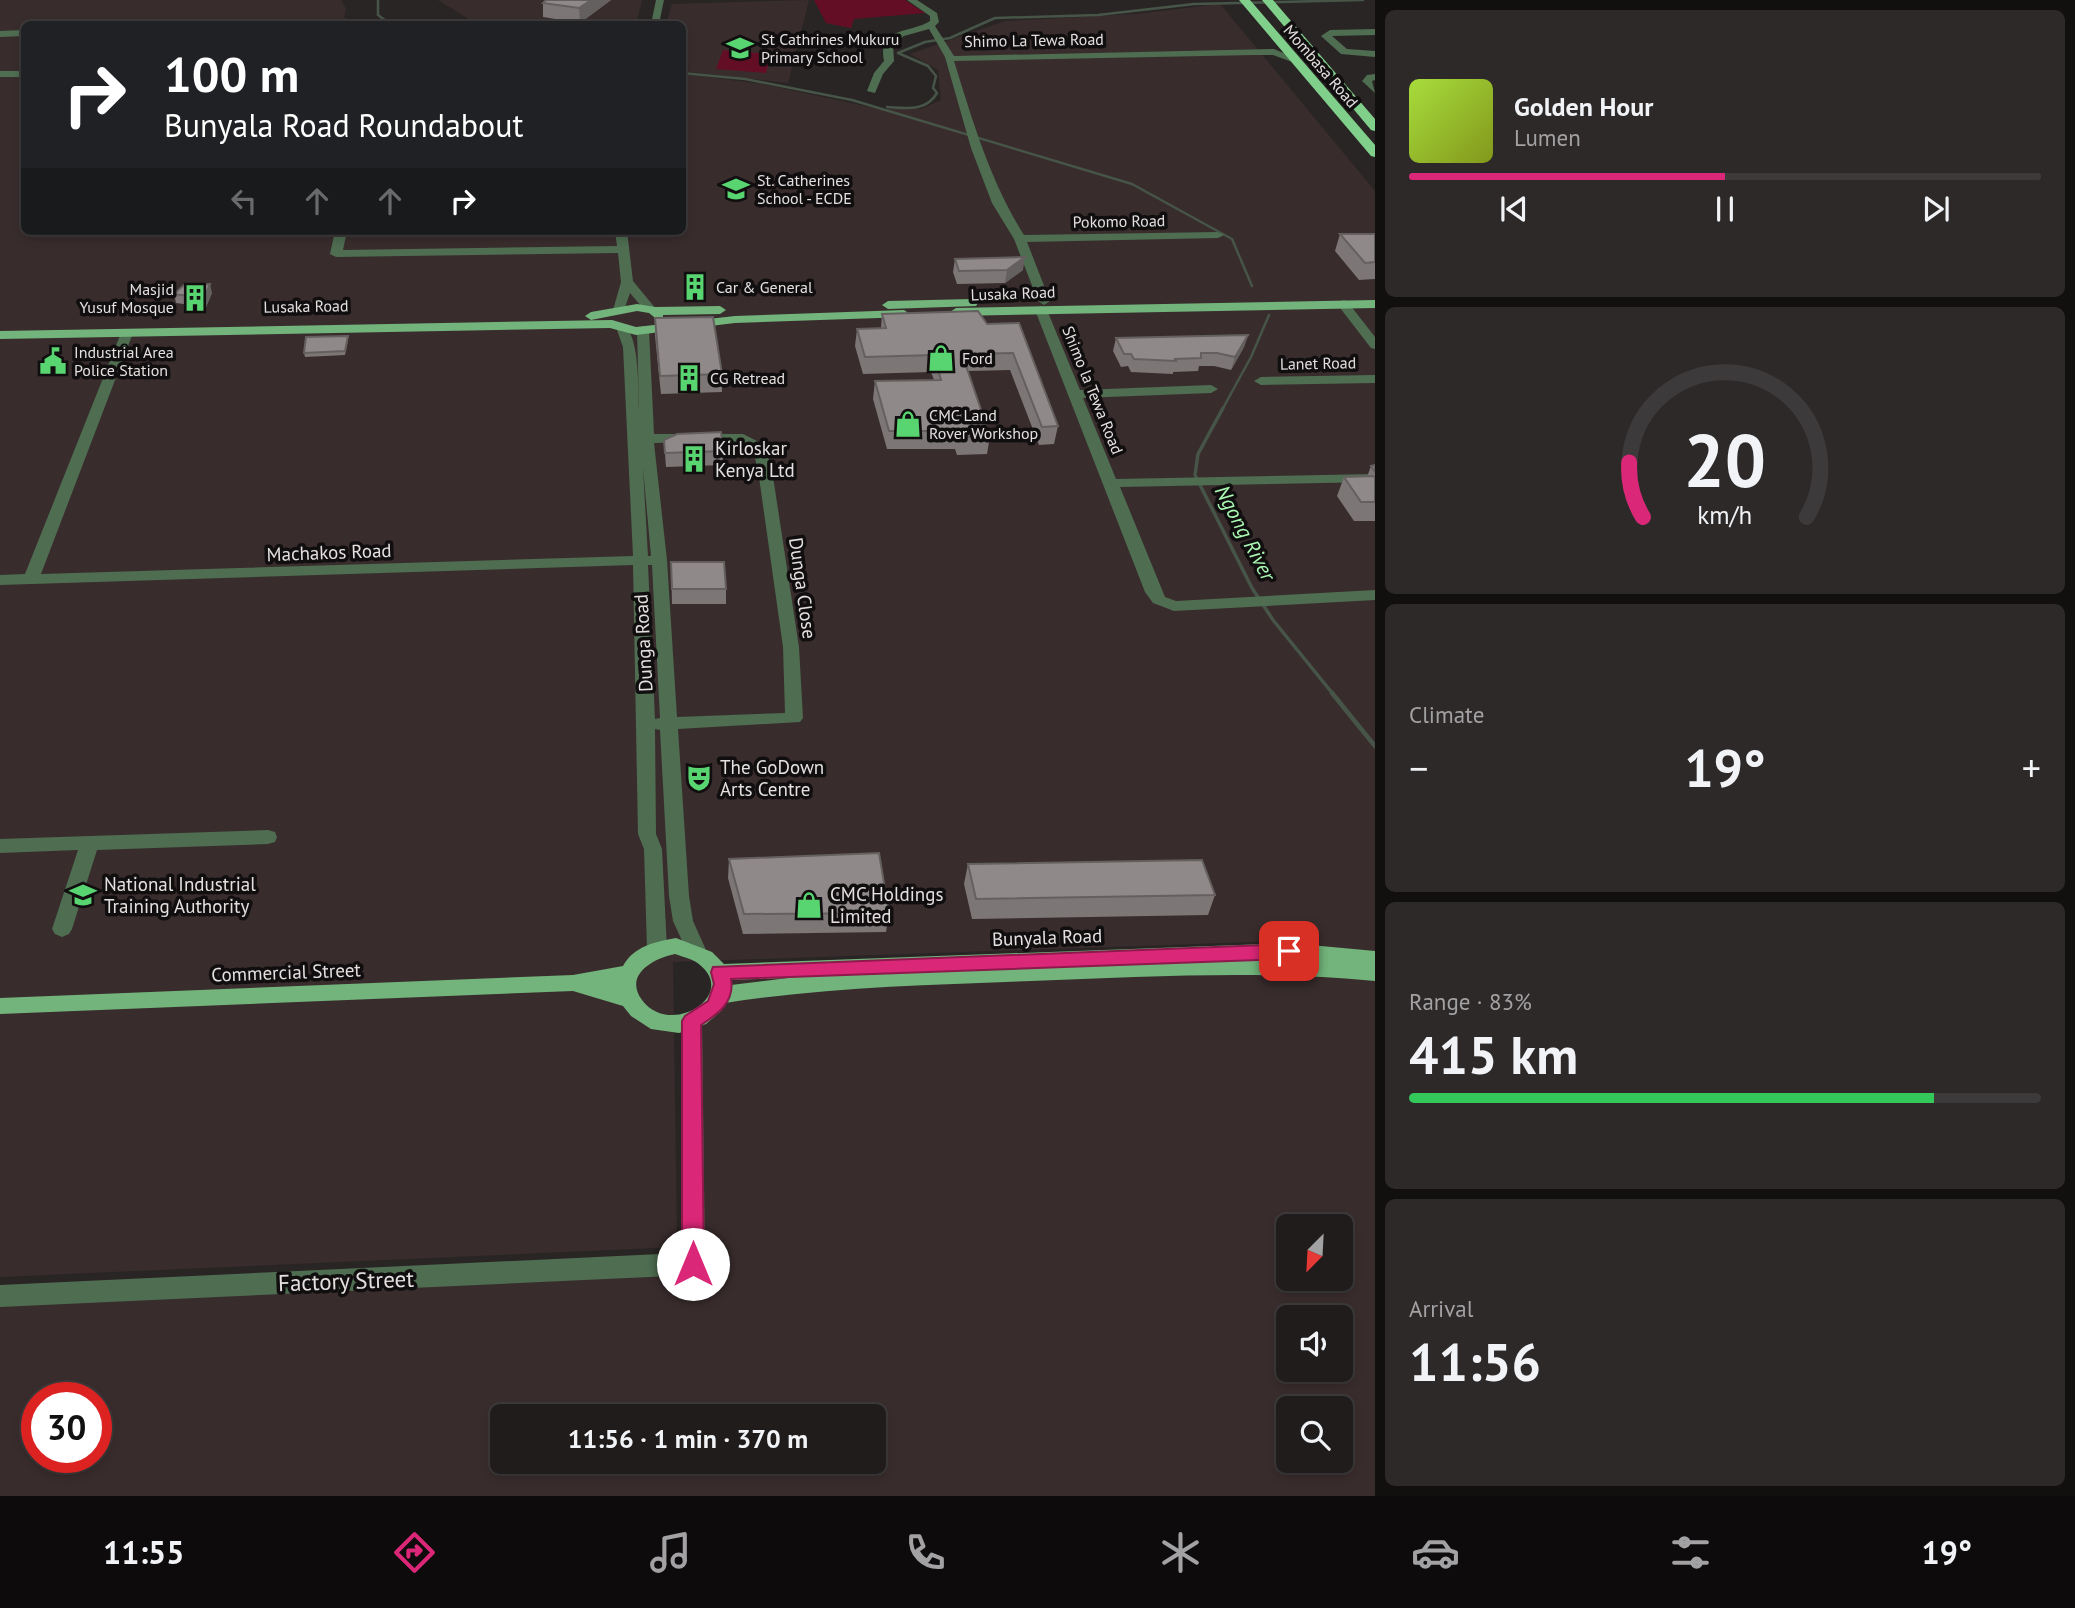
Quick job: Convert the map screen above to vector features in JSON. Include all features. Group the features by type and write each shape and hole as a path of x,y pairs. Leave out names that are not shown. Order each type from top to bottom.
{"highway":[{"name":"Mombasa Road","path":"1273,1 1375,115"},
{"path":"1273,1 1375,127"},
{"name":"Mombasa Road","path":"1250,2 1295,60 1375,153"},
{"path":"1250,2 1375,137"}],"main road":[{"name":"Lusaka Road","path":"0,328 617,320 648,329 715,321 1043,306 1375,296"},
{"name":"Lusaka Road","path":"0,335 617,320 635,307 652,310 1375,304"},
{"path":"648,329 660,320 652,310"},
{"path":"676,946 696,950 710,959 720,972 723,984 721,995 715,1006 705,1015 692,1021 673,1024 655,1020 639,1012 630,999 627,986 629,973 635,963 657,949 676,946"},
{"name":"Bunyala Road","path":"720,972 1289,951 1375,959"},
{"name":"Bunyala Road","path":"721,995 764,988 886,979 1158,968 1294,966 1375,973"},
{"name":"Commercial Street","path":"0,1006 573,983 629,973"},
{"name":"Commercial Street","path":"573,983 630,999"}],"street":[{"path":"656,21 660,0"},
{"path":"872,91 879,73 888,61 885,50 888,41 898,35 931,26 935,22 934,15 911,0"},
{"path":"931,26 951,59"},
{"path":"1375,32 1330,33 1326,36 1344,52 1375,54"},
{"path":"0,34 21,33"},
{"name":"Shimo La Tewa Road","path":"1043,306 1020,239 998,203 976,148 950,65 951,59 969,56 1274,52 1295,60"},
{"path":"0,74 21,74"},
{"path":"1375,76 1367,81 1375,90"},
{"path":"340,235 336,254 622,249"},
{"name":"Dunga Road","path":"621,235 627,282 617,320 629,347 659,560 679,896 683,921 696,950"},
{"name":"Pokomo Road","path":"1020,239 1218,235"},
{"path":"627,282 652,310"},
{"path":"1343,304 1375,345"},
{"name":"Shimo la Tewa Road","path":"1043,306 1153,592 1160,600 1174,606 1374,596"},
{"name":"Dunga Road","path":"648,329 641,439 640,561 648,724 647,834 653,849 657,949"},
{"path":"31,580 127,333"},
{"name":"Lanet Road","path":"1261,381 1375,379"},
{"path":"1077,394 1211,388"},
{"name":"Dunga Close","path":"641,439 743,438 758,445 765,470 791,647 794,718 648,724"},
{"path":"1110,483 1375,478"},
{"name":"Machakos Road","path":"0,580 659,560"},
{"path":"0,846 268,837"},
{"path":"62,929 90,843"},
{"name":"Factory Street","path":"0,1296 693,1264 692,1021"}],"shaded area":[{"path":"0,0 341,0 346,9 344,17 349,21 21,21 21,235 686,235 686,74 762,84 879,109 921,109 941,100 938,70 910,54 1005,21 1136,14 1220,4 1375,191 1375,952 1280,941 673,962 677,1247 0,1277"},
{"path":"438,0 642,0 637,21 472,21"},
{"name":"St Cathrines Mukuru Primary School","path":"809,0 788,83 686,71 686,21 667,21 672,4"},
{"path":"814,0 905,0 925,13 854,19 851,28 826,23"},
{"path":"723,50 771,54 766,73 716,69"},
{"path":"1261,964 1375,977 1375,1496 0,1496 0,1305 704,1272 690,1022 729,979"}],"building":[{"path":"546,0 591,0 579,8 543,3"},
{"path":"1340,234 1375,234 1375,262 1365,263"},
{"path":"1025,257 1007,270 959,271 955,259"},
{"path":"210,284 204,298 174,294 184,285"},
{"path":"978,311 987,324 1019,323 1058,426 1042,427 1013,353 962,354 990,436 960,437 958,431 889,431 875,381 941,380 934,355 865,357 857,329 886,328 882,314"},
{"name":"CG Retread","path":"713,317 722,374 660,376 655,318"},
{"path":"1248,335 1235,357 1201,353 1201,358 1175,359 1176,361 1134,359 1131,354 1124,354 1116,338"},
{"path":"348,336 345,351 304,353 306,337"},
{"path":"721,432 723,451 665,453 664,440 677,434"},
{"path":"1375,476 1375,502 1361,502 1344,477"},
{"path":"671,562 724,562 726,589 672,589"},
{"name":"CMC Holdings Limited","path":"879,853 889,913 744,914 729,859"},
{"path":"1202,860 1215,895 976,899 968,864"}],"waterway":[{"name":"Ngong River","path":"378,0 378,15 386,21"},
{"name":"Ngong River","path":"887,107 921,106 937,93 933,88 936,76 928,66 898,53 925,42 950,38 995,18 1098,15 1194,4 1363,0"},
{"name":"Ngong River","path":"686,73 745,79 852,100 1132,184 1232,239 1252,286"},
{"name":"Ngong River","path":"1222,410 1251,357 1269,315"},
{"name":"Ngong River","path":"1223,408 1198,454 1195,475 1252,588 1273,620 1333,694"},
{"name":"Ngong River","path":"1332,693 1375,746"}],"place":[{"name":"St Cathrines Mukuru Primary School","path":"740,48"},
{"name":"St. Catherines School - ECDE","path":"736,189"},
{"name":"Car & General","path":"695,287"},
{"name":"Masjid Yusuf Mosque","path":"195,298"},
{"name":"Ford","path":"941,358"},
{"name":"Industrial Area Police Station","path":"53,361"},
{"name":"CG Retread","path":"689,378"},
{"name":"CMC Land Rover Workshop","path":"908,424"},
{"name":"Kirloskar Kenya Ltd","path":"694,459"},
{"name":"The GoDown Arts Centre","path":"699,778"},
{"name":"National Industrial Training Authority","path":"83,895"},
{"name":"CMC Holdings Limited","path":"809,905"}],"route":[{"path":"693,1264 692,1021 715,1006 723,984 720,972 1289,951"}]}
